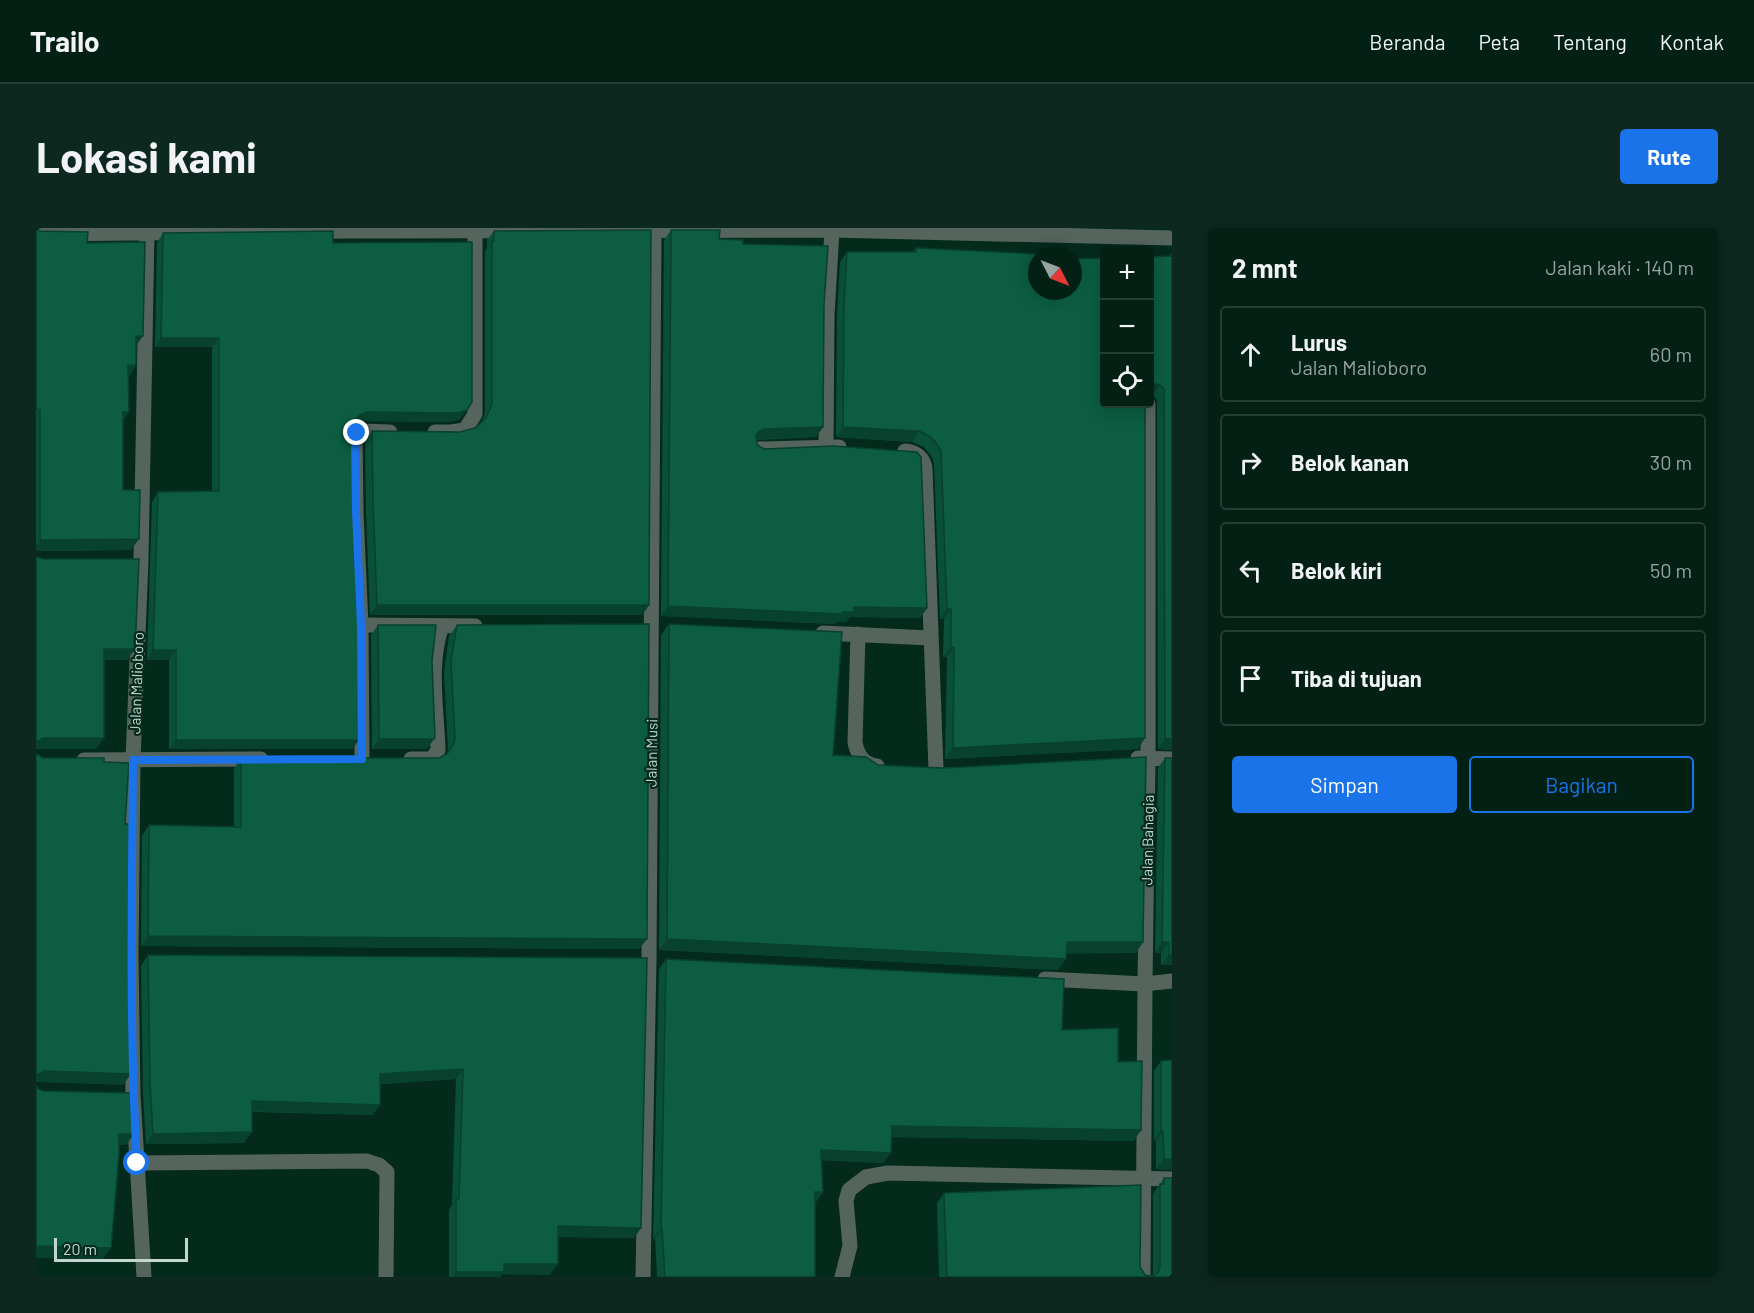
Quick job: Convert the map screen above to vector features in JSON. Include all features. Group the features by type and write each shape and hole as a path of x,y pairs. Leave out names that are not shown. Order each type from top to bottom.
{"street":[{"path":"36,234 346,229 475,231 884,229 1149,244 1172,238"},
{"name":"Jalan Musi","path":"643,1277 649,959 654,230"},
{"path":"826,446 827,315 832,230"},
{"path":"362,759 361,625 355,436 360,432 465,430 475,414 475,231"},
{"name":"Jalan Malioboro","path":"144,1277 137,1163 127,1095 137,956 133,760 135,560 147,232"},
{"name":"Jalan Bahagia","path":"1143,1277 1148,758 1148,408"},
{"path":"758,449 826,446 850,448"},
{"path":"885,450 916,453 924,463 936,768"},
{"path":"361,625 489,626"},
{"path":"397,759 432,759 438,750 434,658 442,626"},
{"path":"813,632 930,638"},
{"path":"858,634 855,742 857,751 870,766 892,767"},
{"path":"68,760 270,759"},
{"path":"1124,759 1172,759"},
{"path":"1027,978 1145,984 1172,981"},
{"path":"137,1163 367,1161 379,1165 387,1172 386,1277"},
{"path":"842,1277 850,1246 846,1202 849,1190 866,1177 888,1173 1172,1179"}],"building":[{"path":"36,228 40,231 88,232 87,243 145,242 143,336 136,336 136,365 128,365 129,412 123,412 123,490 140,490 139,539 40,540 40,410 36,409"},
{"path":"651,230 649,605 377,605 372,431 460,432 475,428 486,418 492,404 492,241 494,241 494,231"},
{"path":"671,230 720,230 719,239 743,240 743,244 828,246 824,305 823,427 764,429 756,435 757,444 765,449 833,446 917,452 921,457 927,608 854,607 853,612 842,612 842,614 668,606"},
{"path":"333,231 333,243 472,242 472,402 467,410 457,413 366,412 352,423 359,740 176,740 176,650 153,650 158,492 219,491 219,338 161,338 163,233"},
{"path":"916,248 1028,254 1028,300 1082,300 1082,259 1100,258 1100,408 1145,408 1145,738 953,748 954,647 951,647 951,609 947,609 941,452 931,437 919,431 843,427 847,252 916,252"},
{"path":"1172,256 1172,739 1165,738 1164,389 1160,385 1154,384 1154,257"},
{"path":"36,557 44,559 139,559 135,649 104,649 104,738 43,738 36,742"},
{"path":"649,624 647,939 148,936 149,825 241,827 241,758 439,758 447,754 455,739 451,661 457,625"},
{"path":"669,624 842,632 833,755 866,757 878,765 943,768 1146,757 1143,942 1067,942 1066,959 667,939"},
{"path":"378,625 436,625 432,661 434,739 379,739"},
{"path":"36,754 43,758 104,758 104,762 129,763 125,824 130,824 131,1074 44,1071 36,1075"},
{"path":"1165,758 1172,758 1172,955 1169,955 1169,942 1162,942"},
{"path":"148,955 647,958 641,1228 558,1226 558,1264 504,1264 504,1272 456,1272 456,1199 459,1199 463,1069 380,1074 380,1105 252,1101 252,1132 153,1134"},
{"path":"666,959 1064,979 1062,1030 1118,1028 1118,1062 1142,1061 1141,1130 892,1126 891,1153 821,1150 823,1192 815,1192 815,1277 665,1277 661,1228"},
{"path":"1172,1060 1172,1159 1164,1159 1163,1131 1161,1131 1161,1061"},
{"path":"36,1085 43,1091 132,1093 134,1134 119,1134 111,1248 36,1246"},
{"path":"1164,1178 1172,1178 1172,1277 947,1277 944,1193 1141,1185 1140,1267 1145,1275 1154,1275 1160,1267 1160,1184 1164,1184"}],"route":[{"path":"137,1163 133,1095 131,956 133,760 362,759 361,625 356,512 355,436 357,433"}]}
